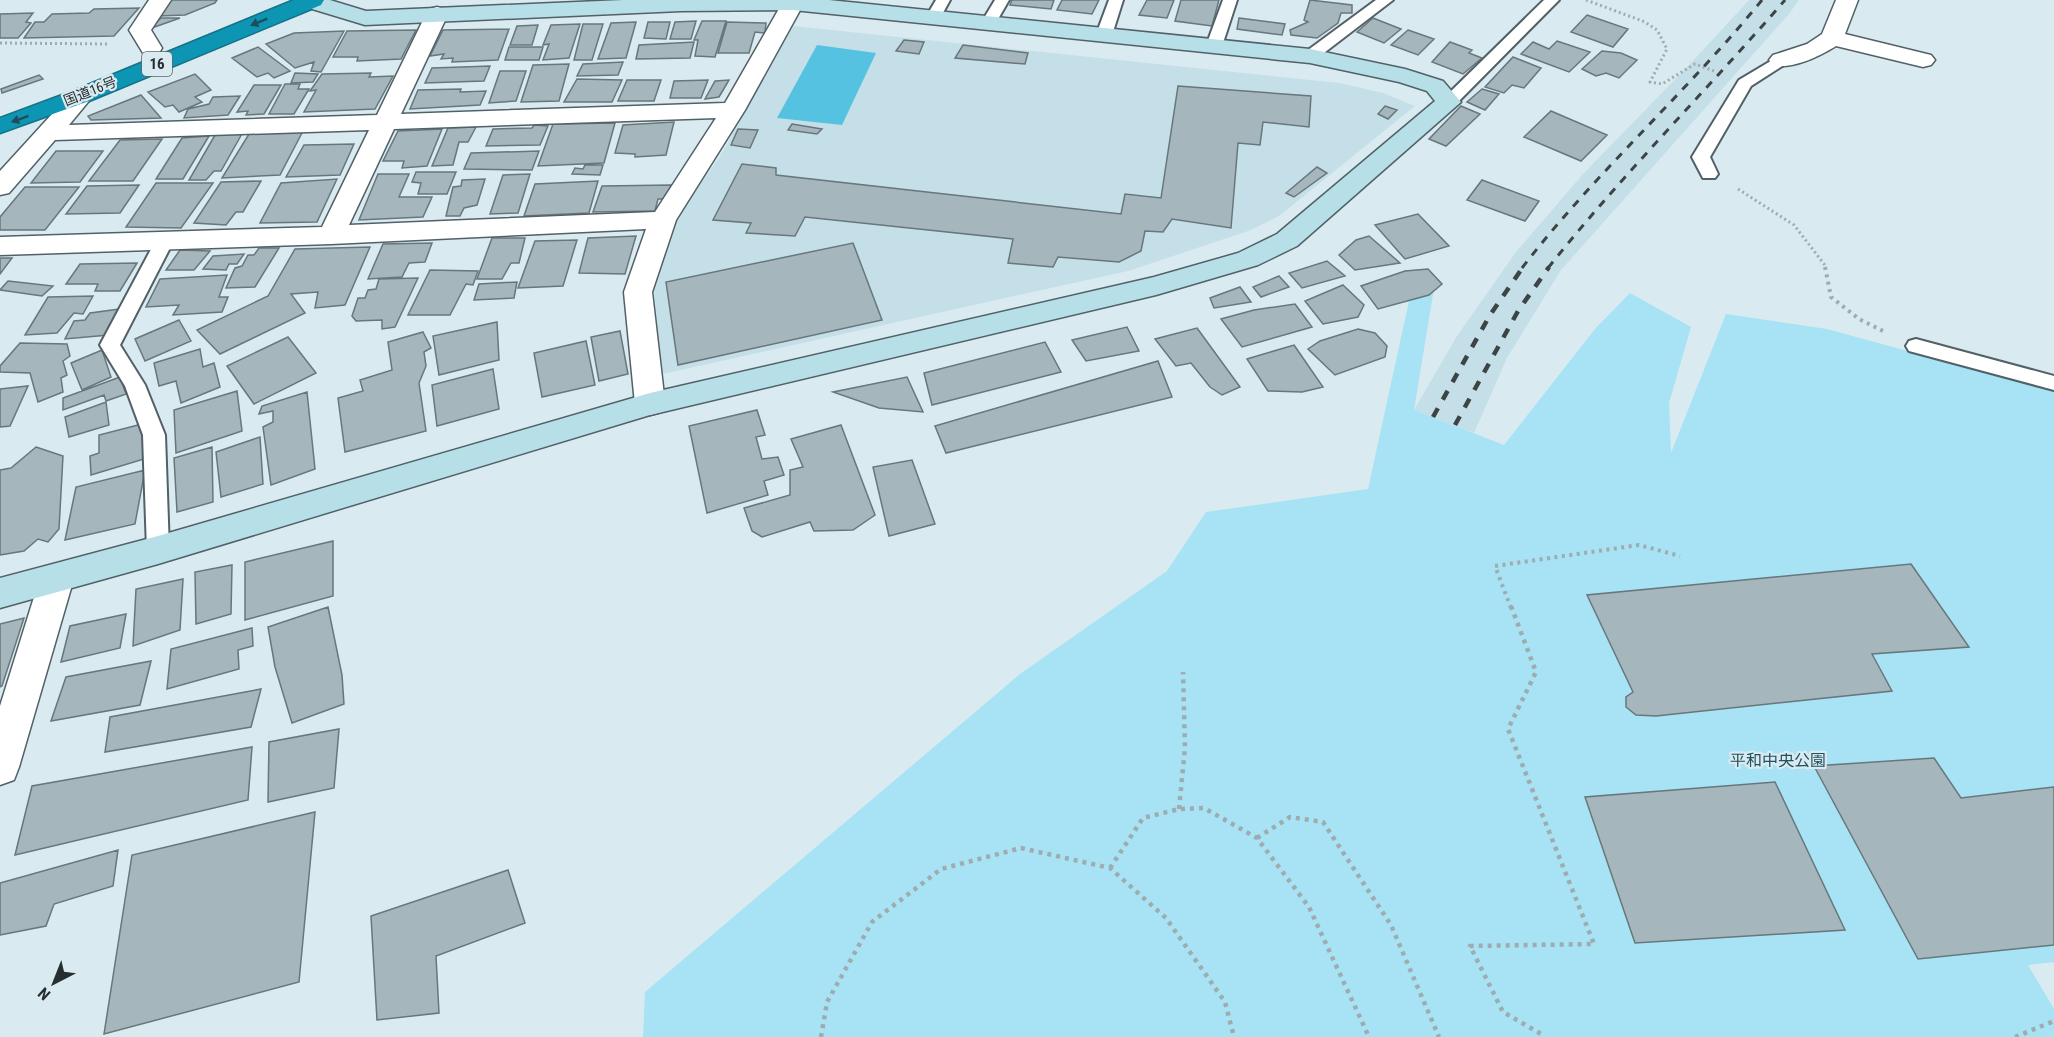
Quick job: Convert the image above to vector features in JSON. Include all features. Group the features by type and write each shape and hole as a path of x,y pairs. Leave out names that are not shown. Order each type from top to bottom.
{"highway":[{"name":"国道16号","path":"0,105 271,0"},
{"name":"国道16号","path":"0,126 81,96 310,0"}],"street":[{"path":"151,48 140,30 160,0"},
{"path":"0,593 158,550 650,404 1156,286 1248,259 1287,240 1449,102 1435,86 1406,76 1310,56 989,23 939,9 835,3 682,2 365,18 310,0"},
{"path":"1781,60 1815,49 1832,38 1847,0"},
{"path":"650,404 638,292 663,220 733,110 793,3"},
{"path":"331,235 437,14"},
{"path":"1832,38 1923,60"},
{"path":"0,187 81,96"},
{"path":"48,133 733,110"},
{"path":"0,246 331,235 663,220"},
{"path":"0,767 57,578"}],"lane":[{"path":"989,23 1002,0"},
{"path":"1104,35 1116,0"},
{"path":"1214,46 1230,0"},
{"path":"1310,56 1386,0"},
{"path":"1449,102 1552,0"},
{"path":"1710,174 1701,157 1745,83 1781,60"},
{"path":"158,550 154,435 135,386 110,345 165,240"},
{"path":"1916,346 2054,383"}],"path":[{"path":"1586,0 1645,22 1657,30 1667,49 1650,82 1662,84 1695,63"},
{"path":"0,44 111,44"},
{"path":"1710,174 1794,225 1824,264 1831,297 1859,319 1916,346"},
{"path":"1540,1037 1541,1034 1503,1012 1470,946 1594,944 1508,729 1536,672 1495,566 1639,545 1680,556"},
{"path":"1179,809 1185,748 1184,672"},
{"path":"1110,868 1143,818 1179,809 1204,807 1257,838 1309,907 1369,1037"},
{"path":"1257,838 1290,817 1323,822 1391,925 1439,1037"},
{"path":"821,1037 826,1002 872,922 941,869 1021,848 1110,868 1166,918 1225,1002 1234,1037"},
{"path":"2014,1037 2054,1021"}],"shaded area":[{"path":"1749,0 1799,0 1561,270 1507,358 1474,433 1414,410 1457,336 1516,252 1583,174"},
{"path":"793,26 1339,83 1383,93 1415,106 1279,216 1251,230 1128,271 662,374 653,279 678,213 719,158"},
{"path":"817,45 876,53 842,125 777,118"}],"green space":[{"name":"平和中央公園","path":"1434,288 1414,410 1504,445 1595,329 1630,293 1691,327 1669,403 1671,453 1726,314 1827,329 2054,391 2054,962 2028,965 2054,1009 2054,1037 643,1037 645,992 1020,674 1167,571 1206,512 1368,489 1409,301"}],"building":[{"path":"171,0 217,0 215,3 185,15 159,16"},
{"path":"1012,0 1054,0 1051,9 1010,5"},
{"path":"1062,0 1099,0 1092,14 1057,10"},
{"path":"1147,0 1174,0 1167,18 1139,15"},
{"path":"1181,0 1219,0 1212,26 1175,21"},
{"path":"1310,0 1352,5 1352,13 1341,13 1338,23 1317,38 1291,35 1290,30 1308,22 1304,20"},
{"path":"139,8 114,36 24,38 35,22 44,22 52,14 89,13 94,9"},
{"path":"33,13 26,22 31,23 18,38 0,38 0,14"},
{"path":"1587,15 1628,29 1613,47 1571,32"},
{"path":"161,18 180,18 149,29"},
{"path":"1239,18 1285,24 1282,35 1237,29"},
{"path":"1373,18 1401,29 1384,43 1357,32"},
{"path":"696,21 691,39 670,39 675,22"},
{"path":"702,21 726,21 715,57 695,56 698,40 694,40"},
{"path":"636,22 626,58 598,59 611,23"},
{"path":"648,22 670,22 666,39 644,38"},
{"path":"727,22 766,23 765,33 755,32 749,53 718,53"},
{"path":"580,24 569,58 543,60 549,44 543,45 551,25"},
{"path":"583,24 603,24 592,60 574,60"},
{"path":"538,25 532,45 510,45 517,26"},
{"path":"509,29 498,60 452,62 453,58 441,59 444,54 430,56 443,30"},
{"path":"416,30 401,59 357,61 358,57 333,57 347,31"},
{"path":"1408,30 1434,39 1418,55 1391,45"},
{"path":"344,31 321,72 311,71 314,62 295,68 266,44 294,33"},
{"path":"904,40 924,42 919,54 896,51"},
{"path":"1557,41 1590,52 1569,72 1521,54 1533,42 1549,49"},
{"path":"694,42 690,58 636,59 639,45"},
{"path":"1450,42 1472,50 1469,53 1482,58 1463,74 1432,62"},
{"path":"963,45 1028,53 1025,64 955,58"},
{"path":"258,47 290,71 274,78 268,73 257,77 232,58"},
{"path":"509,47 543,47 539,60 505,60"},
{"path":"1602,51 1621,53 1637,60 1619,78 1606,73 1596,76 1582,69"},
{"path":"1513,57 1541,68 1524,88 1512,85 1504,93 1485,87"},
{"path":"623,62 618,75 577,76 583,64"},
{"path":"569,64 559,101 521,102 533,65"},
{"path":"490,66 484,81 425,83 432,68"},
{"path":"500,71 526,71 516,101 489,103"},
{"path":"295,73 318,74 313,82 291,83"},
{"path":"371,73 369,77 393,76 375,109 304,112 316,90 310,91 322,74"},
{"path":"195,74 211,90 195,97 202,102 179,112 173,105 165,107 148,92"},
{"path":"39,75 43,79 2,93 1,89"},
{"path":"577,79 622,80 612,102 564,102"},
{"path":"627,80 661,80 654,101 618,101"},
{"path":"708,80 701,98 670,98 674,81"},
{"path":"729,80 719,97 705,99 715,81"},
{"path":"285,84 300,84 298,89 309,89 294,114 269,114"},
{"path":"254,85 281,85 264,114 246,115 248,111 237,112"},
{"path":"1178,86 1311,96 1309,127 1263,122 1260,145 1238,143 1231,228 1172,219 1163,232 1145,231 1141,251 1119,262 1058,257 1053,267 1008,263 1013,239 805,217 795,236 746,233 751,223 713,220 742,164 776,168 776,175 1121,214 1125,194 1161,198"},
{"path":"461,89 460,92 486,91 480,105 410,109 418,90"},
{"path":"1482,89 1499,94 1485,110 1467,102"},
{"path":"141,95 161,118 91,120 88,116"},
{"path":"240,96 228,115 184,118 188,109 209,104 213,97"},
{"path":"1385,106 1397,110 1388,119 1378,114"},
{"path":"1461,106 1480,114 1446,146 1429,139"},
{"path":"1551,111 1607,135 1581,161 1524,137"},
{"path":"674,122 666,155 635,157 635,154 615,153 623,125"},
{"path":"615,123 604,163 538,166 553,124"},
{"path":"792,124 822,129 817,134 788,130"},
{"path":"534,125 548,126 540,145 486,146 493,129 532,128"},
{"path":"476,127 468,142 459,142 453,165 432,166 448,128"},
{"path":"442,129 427,166 402,168 404,161 383,161 398,131"},
{"path":"738,129 758,130 750,148 731,145"},
{"path":"303,131 280,175 222,178 249,134"},
{"path":"243,132 221,171 214,171 206,180 189,180 215,135"},
{"path":"209,136 183,179 156,179 182,138"},
{"path":"162,139 133,181 89,181 120,140"},
{"path":"354,144 340,175 286,177 304,145"},
{"path":"56,151 103,151 80,182 31,183"},
{"path":"539,151 532,170 464,169 471,153"},
{"path":"585,165 603,165 600,175 572,174 575,168 583,169"},
{"path":"1317,167 1327,173 1294,197 1286,193"},
{"path":"416,172 456,172 447,194 418,194 421,183 412,182"},
{"path":"378,174 409,174 399,197 432,197 423,217 359,220"},
{"path":"530,174 518,213 490,214 503,175"},
{"path":"337,179 317,222 260,223 281,183"},
{"path":"485,179 477,205 464,208 460,216 446,216 453,187 461,186 462,180"},
{"path":"1482,180 1539,201 1525,221 1467,200"},
{"path":"261,181 243,212 236,212 226,225 194,223 221,182"},
{"path":"598,181 589,213 524,216 535,184"},
{"path":"156,183 213,183 181,228 126,227"},
{"path":"139,185 120,213 66,214 87,186"},
{"path":"671,185 667,199 658,199 655,211 593,212 602,186"},
{"path":"25,187 79,187 45,230 0,230 0,217"},
{"path":"1418,214 1449,246 1405,259 1375,225"},
{"path":"636,236 625,274 579,273 588,238"},
{"path":"1369,236 1400,263 1355,270 1339,255 1356,240"},
{"path":"492,238 525,238 519,263 511,263 502,279 477,279"},
{"path":"577,240 563,286 518,288 535,241"},
{"path":"432,243 425,262 409,263 402,277 368,279 383,244"},
{"path":"853,243 882,320 678,365 666,282"},
{"path":"370,247 345,305 315,308 318,292 291,294 305,313 220,354 197,330 268,296 295,249"},
{"path":"259,248 279,248 255,287 226,288 235,268 242,266 248,255 254,255"},
{"path":"180,250 210,251 194,270 166,270"},
{"path":"244,254 237,264 229,264 226,270 203,269 213,256"},
{"path":"0,258 12,258 0,274"},
{"path":"1327,261 1345,276 1302,288 1289,273"},
{"path":"137,263 120,291 95,291 98,284 66,284 80,264"},
{"path":"1428,269 1442,284 1429,295 1378,309 1361,286 1405,271"},
{"path":"430,270 478,271 473,285 466,284 450,315 408,315"},
{"path":"227,275 219,297 228,297 222,312 173,315 179,305 146,307 160,279"},
{"path":"1279,276 1289,287 1261,297 1253,287"},
{"path":"418,278 395,327 382,329 382,320 356,321 352,316 358,298 365,298 368,290 376,289 379,279"},
{"path":"8,281 53,286 42,296 0,290"},
{"path":"517,282 514,298 474,300 479,284"},
{"path":"1343,285 1364,305 1358,317 1323,324 1305,301"},
{"path":"1240,287 1251,302 1214,308 1210,298"},
{"path":"93,296 83,314 74,313 57,333 25,335 48,297"},
{"path":"1295,304 1312,327 1242,347 1221,319 1254,310"},
{"path":"120,309 109,335 65,339 74,321 85,320 90,313"},
{"path":"179,320 191,341 145,361 135,339"},
{"path":"497,322 499,360 439,375 433,336"},
{"path":"1127,327 1139,351 1086,361 1072,340"},
{"path":"1197,328 1240,387 1222,395 1210,387 1191,363 1176,366 1155,339"},
{"path":"1358,329 1375,333 1387,346 1385,357 1335,375 1308,349 1320,341"},
{"path":"620,331 628,374 599,381 591,337"},
{"path":"423,332 431,348 424,352 426,366 419,383 426,431 345,452 338,398 363,391 360,380 392,370 388,342"},
{"path":"288,337 316,373 254,404 227,366"},
{"path":"586,341 595,385 542,397 534,353"},
{"path":"1045,342 1061,372 932,405 924,373"},
{"path":"20,343 67,344 70,356 63,361 67,375 61,378 63,392 38,402 30,373 0,372 0,366"},
{"path":"1294,345 1323,387 1302,392 1268,391 1247,359"},
{"path":"200,349 203,367 214,363 220,387 181,403 176,381 159,386 154,363"},
{"path":"102,350 111,377 82,390 71,363"},
{"path":"1158,361 1172,397 946,453 935,426"},
{"path":"493,369 499,409 437,426 432,385"},
{"path":"120,377 126,394 106,401 104,395 63,410 63,398"},
{"path":"907,377 923,412 879,408 833,392"},
{"path":"28,386 10,426 0,427 0,389"},
{"path":"237,391 242,431 176,453 174,410"},
{"path":"307,392 315,469 271,485 263,427 273,422 273,411 259,414 262,406"},
{"path":"106,402 109,425 69,437 65,417"},
{"path":"757,410 765,435 756,437 762,459 778,457 784,475 764,481 768,495 707,513 689,426"},
{"path":"142,424 144,459 91,475 90,456 99,453 99,435"},
{"path":"841,425 875,515 853,530 814,531 810,522 762,537 752,531 744,508 790,495 790,470 803,467 791,439"},
{"path":"260,437 263,484 221,497 216,452"},
{"path":"36,447 63,456 59,529 48,542 38,539 24,551 0,555 0,470 11,468"},
{"path":"212,447 213,502 177,512 174,458"},
{"path":"912,460 935,524 889,536 873,467"},
{"path":"145,470 135,524 65,540 76,487"},
{"path":"333,541 333,596 245,620 245,562"},
{"path":"1911,564 1969,647 1872,654 1892,691 1656,716 1636,715 1626,707 1626,697 1633,692 1587,595"},
{"path":"232,565 231,614 196,624 195,572"},
{"path":"183,579 180,630 133,646 136,589"},
{"path":"328,607 342,675 344,704 292,723 275,667 268,627"},
{"path":"126,614 120,648 61,662 70,626"},
{"path":"24,618 2,686 0,687 0,624"},
{"path":"252,628 253,646 238,650 239,669 167,689 171,649"},
{"path":"151,661 140,705 51,721 66,677"},
{"path":"261,689 251,727 105,752 110,717"},
{"path":"339,729 334,788 268,802 269,742"},
{"path":"252,747 248,800 15,855 32,786"},
{"path":"1934,758 1961,798 2054,787 2054,945 1918,959 1814,766"},
{"path":"1775,782 1845,930 1635,943 1585,797"},
{"path":"315,812 299,982 104,1034 132,855"},
{"path":"118,850 113,886 54,904 46,926 0,935 0,883"},
{"path":"508,870 525,923 436,956 439,1013 377,1020 371,916"}],"railway":[{"path":"1522,268 1580,199 1703,68 1762,0"},
{"path":"1548,268 1635,166 1785,0"},
{"path":"1433,417 1490,315 1523,267"},
{"path":"1455,425 1518,311 1549,267"}]}
